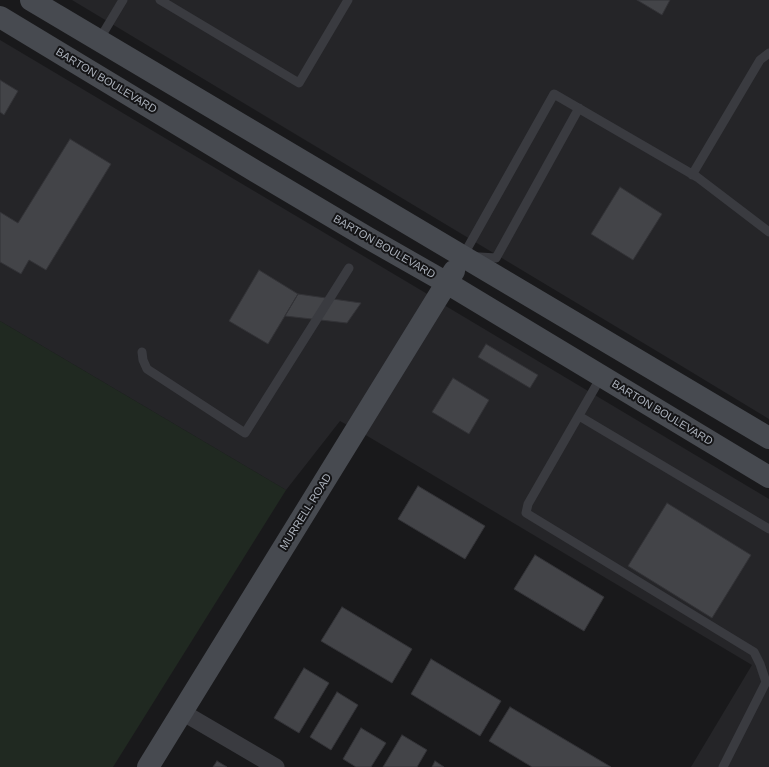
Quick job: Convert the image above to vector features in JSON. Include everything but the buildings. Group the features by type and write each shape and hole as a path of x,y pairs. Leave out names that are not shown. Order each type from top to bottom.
{"main road":[{"path":"31,0 769,438"},
{"name":"BARTON BOULEVARD","path":"0,16 361,234 447,283 769,477"},
{"path":"150,107 161,98 176,99 256,134"},
{"name":"MURRELL ROAD","path":"148,767 463,256"}],"street":[{"path":"182,712 276,767"}],"lane":[{"path":"99,40 123,0"},
{"path":"160,0 299,83 348,0"},
{"path":"692,175 760,60 769,53"},
{"path":"578,108 496,258 463,256 554,94 578,108 692,175 769,232"},
{"path":"142,352 147,369 245,433 349,268"},
{"path":"601,377 528,504 526,513 754,652 766,682 723,767"},
{"path":"579,416 769,528"}],"shaded area":[{"path":"72,0 769,0 769,419 675,362"},
{"path":"0,40 429,295 349,426 340,421 286,490 0,321"},
{"path":"444,305 769,499 769,767 691,767 752,665 364,434"},
{"path":"0,321 286,490 113,767 0,767"}]}
